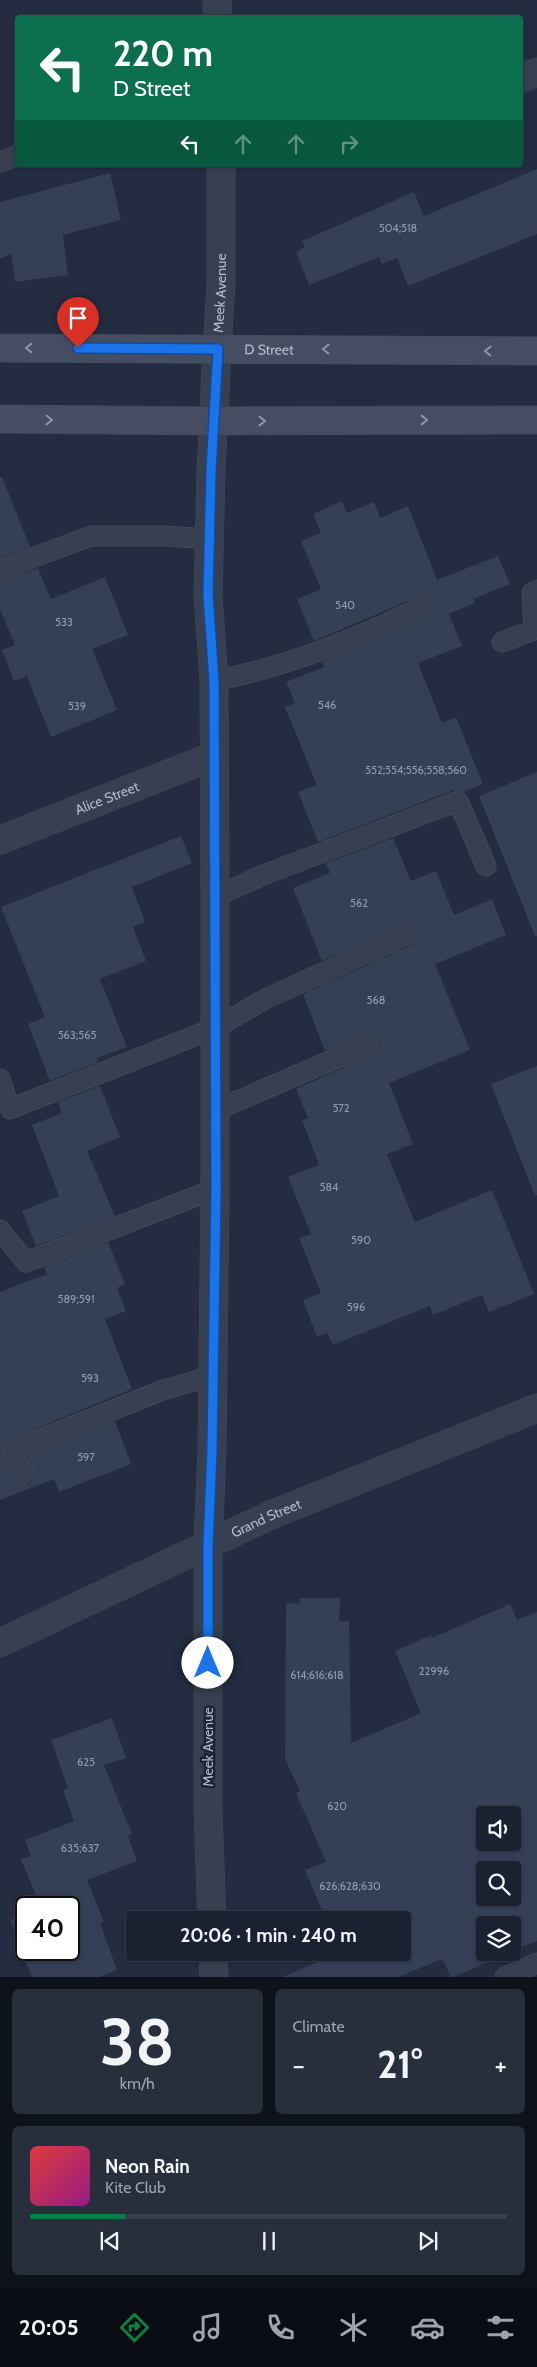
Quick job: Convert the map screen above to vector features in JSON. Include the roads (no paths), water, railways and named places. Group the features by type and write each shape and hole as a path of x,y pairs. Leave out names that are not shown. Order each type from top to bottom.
{"main road":[{"name":"D Street","path":"0,348 537,351"},
{"path":"0,419 213,421 537,420"}],"street":[{"path":"217,0 218,15"},
{"path":"523,78 537,72"},
{"name":"Meek Avenue","path":"212,1911 208,1810 208,1546 212,1452 216,1189 214,1111 214,681 208,595 213,421 221,284 221,167"},
{"name":"Alice Street","path":"0,840 214,756"},
{"name":"Grand Street","path":"0,1644 271,1515 537,1408"},
{"path":"213,1961 214,1977"}],"lane":[{"path":"0,162 15,156"},
{"path":"0,570 91,536 166,536 209,539"},
{"path":"502,642 534,630 532,592 537,590"},
{"path":"214,681 258,672 314,655 372,631 426,605"},
{"path":"215,897 263,876 458,800 486,866"},
{"path":"0,1079 10,1109 215,1028 267,998 409,934"},
{"path":"214,1111 367,1045"},
{"path":"0,1230 26,1262 216,1189"},
{"path":"23,1474 13,1450 163,1390 213,1376"},
{"path":"505,1977 537,1964"}]}
